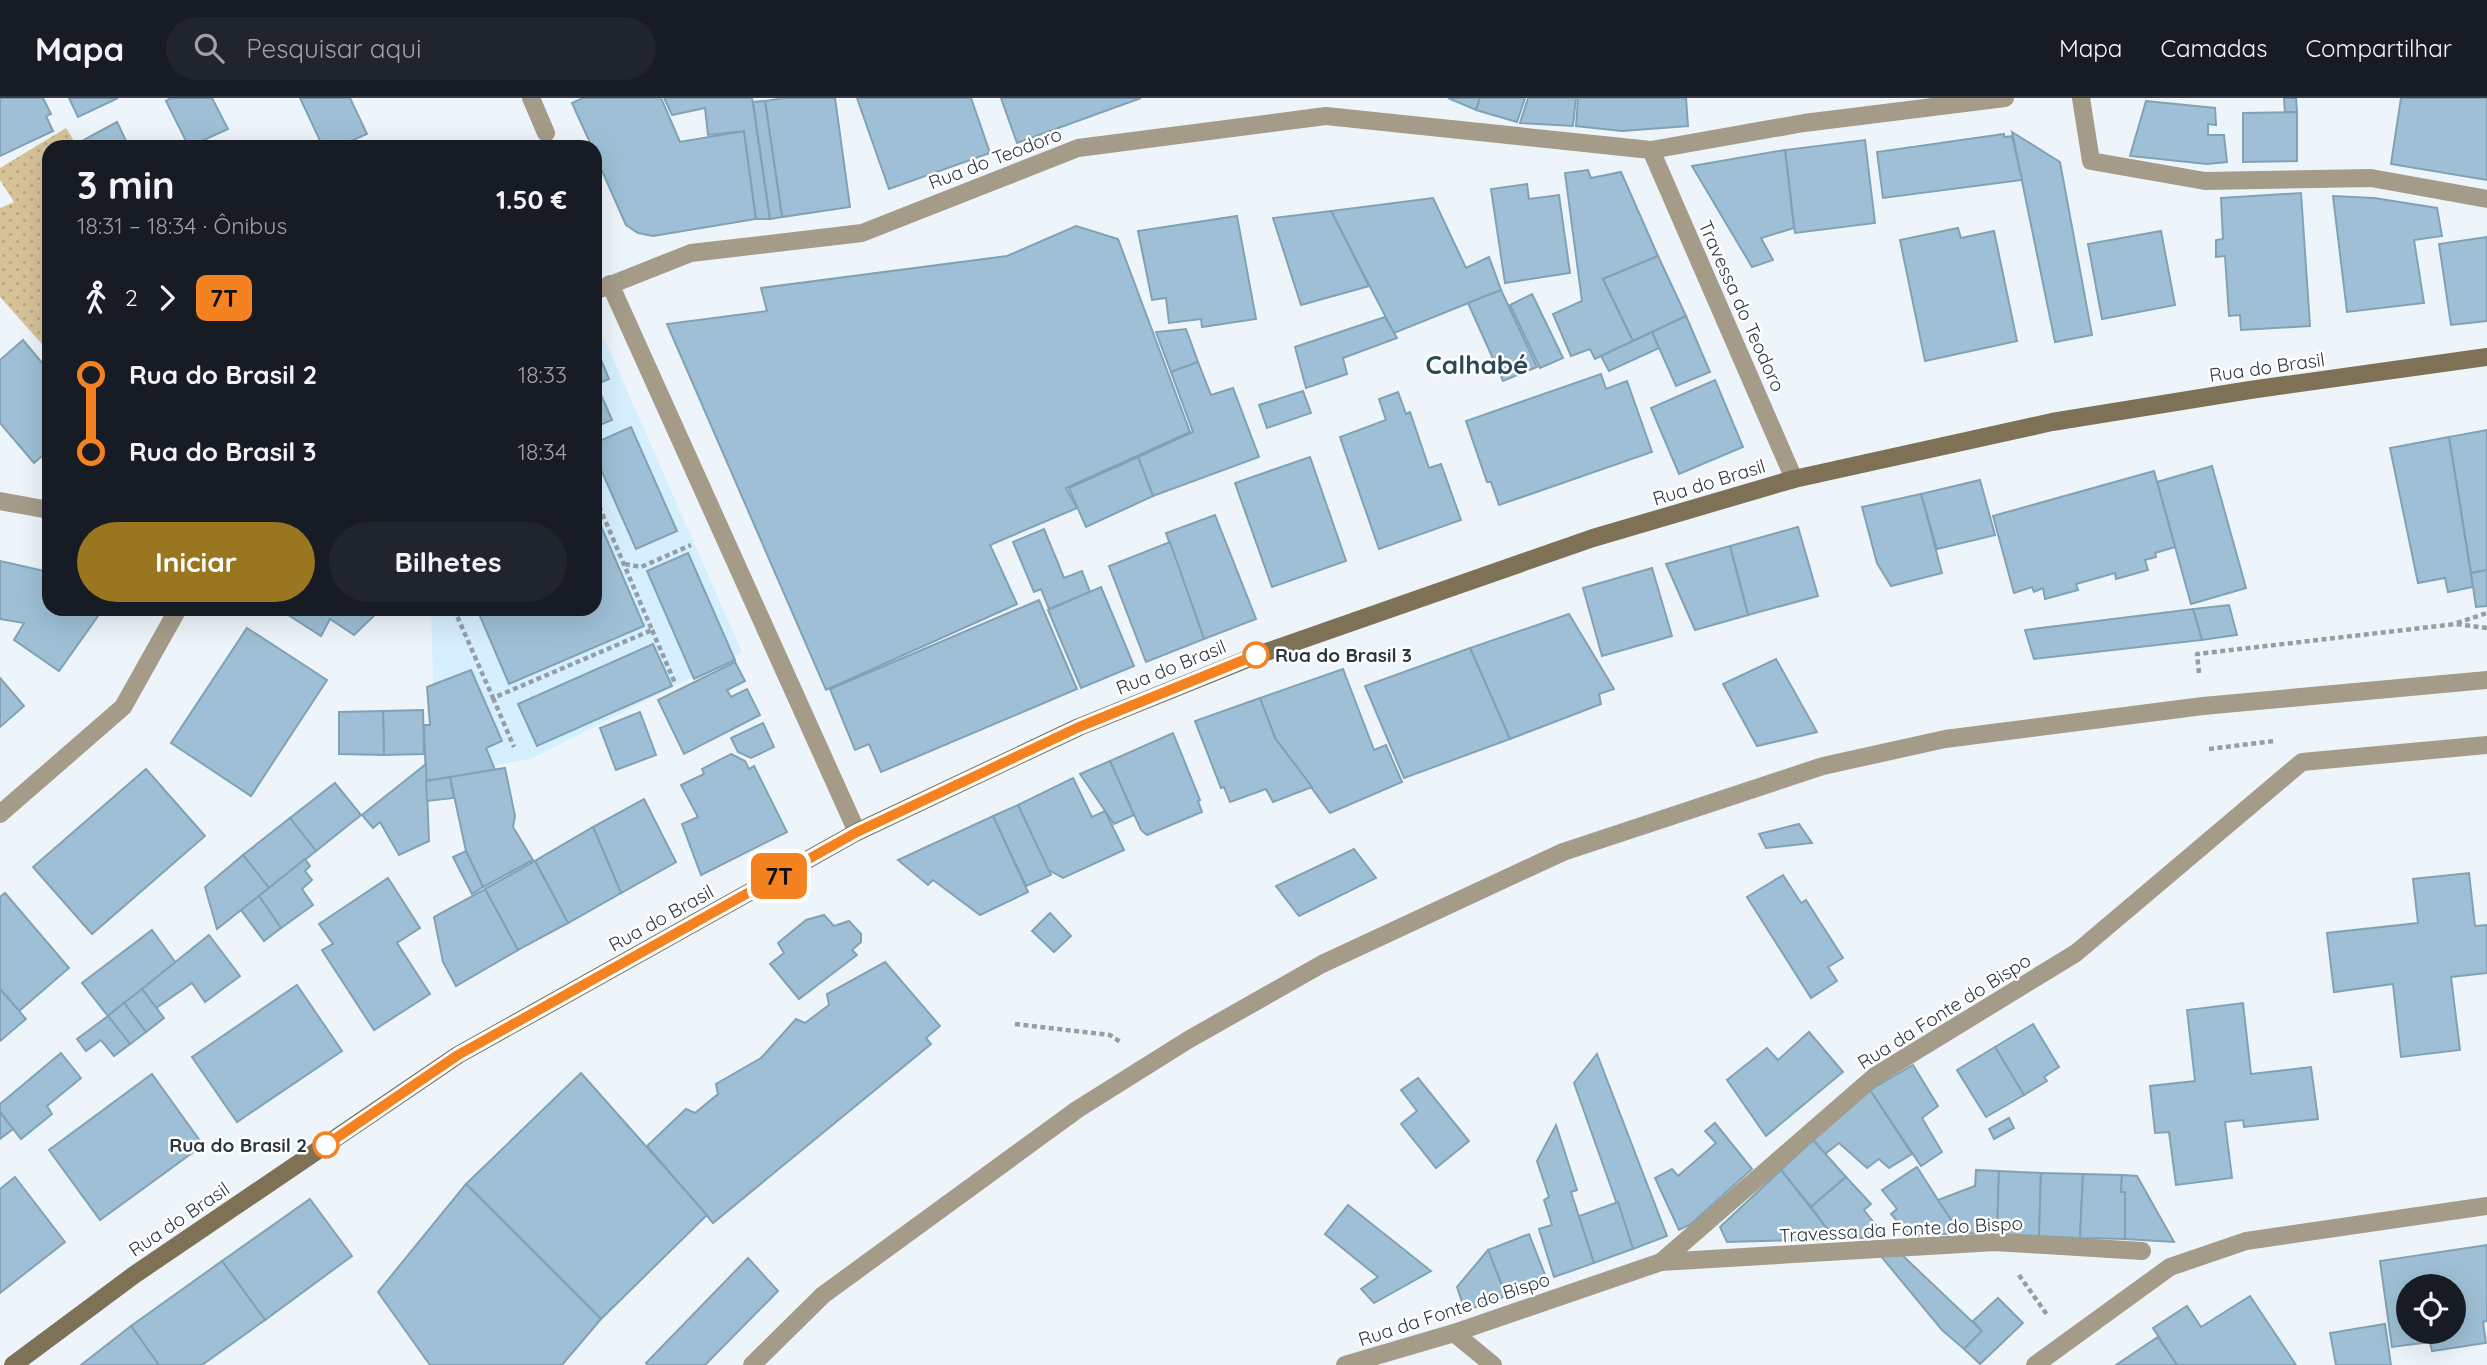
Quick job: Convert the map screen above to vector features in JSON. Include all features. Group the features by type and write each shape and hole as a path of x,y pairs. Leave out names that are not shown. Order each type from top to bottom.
{"main road":[{"name":"Rua do Brasil","path":"13,1365 134,1275 458,1055 857,832 1079,727 1255,656 1593,538 1794,479 2052,422 2250,390 2487,357"}],"street":[{"path":"531,98 546,133"},
{"name":"Rua do Teodoro","path":"602,287 691,253 862,233 1078,148 1326,116 1651,150 1804,123 2005,98"},
{"path":"2081,98 2091,161 2205,181 2371,178 2487,199"},
{"name":"Travessa do Teodoro","path":"1651,150 1794,479"},
{"path":"602,287 857,832"},
{"path":"0,502 42,509"},
{"path":"0,814 123,707 174,616"},
{"path":"752,1365 823,1295 1078,1109 1188,1040 1322,964 1563,852 1823,766 1945,739 2203,706 2487,680"},
{"name":"Rua da Fonte do Bispo","path":"1345,1365 1454,1333 1661,1262 1875,1076 2076,953 2302,762 2487,745"},
{"path":"2035,1365 2170,1267 2246,1241 2487,1206"},
{"name":"Travessa da Fonte do Bispo","path":"1661,1262 1995,1241 2142,1251"},
{"path":"1454,1333 1493,1365"}],"path":[{"path":"602,517 675,683"},
{"path":"624,564 641,567 678,551"},
{"path":"2200,679 2197,654 2456,624 2487,613"},
{"path":"457,616 514,747"},
{"path":"2456,624 2487,628"},
{"path":"493,698 652,630"},
{"path":"2011,1264 2041,1307"}],"shaded area":[{"path":"66,128 74,140 46,140"},
{"path":"42,143 42,344 0,297 0,208 14,202 0,180 0,168"},
{"path":"602,338 605,340 742,652 533,758 436,777 431,616 602,616"}],"building":[{"path":"0,98 43,98 51,114 46,116 53,131 0,156"},
{"path":"69,98 118,98 78,117"},
{"path":"171,98 212,98 228,129 204,140 186,140 166,101"},
{"path":"300,98 350,98 367,134 353,140 320,140"},
{"path":"583,98 661,98 680,142 744,131 756,219 653,236 638,233 626,225 602,171 602,140 589,140 572,103"},
{"path":"664,98 752,98 770,219 756,219 744,131 708,135 705,108 672,115"},
{"path":"784,98 835,98 850,207 782,217 765,101"},
{"path":"857,98 971,98 990,153 889,189"},
{"path":"1001,98 1141,98 1017,143"},
{"path":"1448,98 1480,98 1476,110"},
{"path":"1480,98 1525,98 1517,122 1476,110"},
{"path":"1528,98 1576,98 1573,126 1520,123"},
{"path":"1578,98 1686,98 1688,126 1622,131 1576,126"},
{"path":"2284,98 2296,98 2297,112 2285,112"},
{"path":"2401,98 2487,98 2487,180 2391,164"},
{"path":"765,101 782,217 770,219 753,102"},
{"path":"2146,101 2215,108 2216,125 2208,124 2208,135 2224,135 2227,162 2207,164 2130,156"},
{"path":"2297,112 2297,161 2243,162 2243,113"},
{"path":"117,122 126,140 84,140"},
{"path":"2012,132 2060,162 2092,335 2055,342"},
{"path":"2004,134 2004,137 2012,136 2022,180 1883,198 1877,152"},
{"path":"1865,140 1875,223 1795,233 1785,150"},
{"path":"1785,150 1794,228 1761,238 1773,260 1752,267 1692,166"},
{"path":"1588,170 1591,178 1621,172 1658,256 1603,279 1633,341 1595,359 1590,349 1571,356 1553,314 1582,301 1565,173"},
{"path":"1527,184 1529,199 1559,195 1570,273 1505,283 1491,189"},
{"path":"2301,193 2310,326 2241,330 2240,315 2229,316 2225,256 2216,257 2216,240 2223,239 2221,198"},
{"path":"2333,196 2374,198 2437,208 2442,236 2414,240 2424,303 2347,312"},
{"path":"1433,198 1466,268 1489,257 1501,290 1394,333 1331,211"},
{"path":"1331,211 1369,286 1301,305 1273,218"},
{"path":"1237,216 1256,319 1202,327 1201,319 1169,323 1166,298 1152,300 1138,231"},
{"path":"1076,226 1118,239 1190,432 1066,488 1077,508 990,545 1017,604 826,690 667,324 767,311 761,288 1007,256"},
{"path":"1958,228 1961,238 1994,231 2017,341 1925,361 1900,240"},
{"path":"2161,231 2175,305 2102,319 2088,244"},
{"path":"2487,237 2487,321 2451,325 2439,244"},
{"path":"1658,256 1686,316 1633,341 1603,279"},
{"path":"1501,290 1537,367 1503,381 1468,303"},
{"path":"1532,294 1563,358 1540,368 1510,305"},
{"path":"1686,316 1710,372 1676,386 1652,332"},
{"path":"1385,317 1397,338 1343,358 1347,374 1306,388 1295,347"},
{"path":"1186,329 1198,362 1171,372 1156,332"},
{"path":"1652,332 1659,348 1609,371 1601,356"},
{"path":"23,340 42,363 42,456 34,463 0,423 0,360"},
{"path":"602,362 609,379 602,382"},
{"path":"1198,362 1211,395 1233,388 1259,457 1153,496 1138,457 1193,432 1171,372"},
{"path":"1601,374 1606,389 1627,381 1652,452 1499,505 1491,482 1487,482 1466,421"},
{"path":"1715,380 1743,447 1679,474 1651,408"},
{"path":"1303,391 1311,413 1267,428 1259,405"},
{"path":"1398,392 1406,414 1410,412 1429,468 1441,464 1461,520 1379,549 1340,437 1386,420 1379,399"},
{"path":"602,397 612,420 602,424"},
{"path":"631,427 677,531 636,549 602,472 602,440"},
{"path":"2487,430 2487,570 2471,573 2449,437"},
{"path":"2449,437 2473,587 2448,592 2445,578 2418,583 2390,448"},
{"path":"1138,457 1153,496 1086,527 1069,488"},
{"path":"1310,457 1346,561 1272,587 1235,483"},
{"path":"2212,466 2246,588 2191,604 2157,482"},
{"path":"2154,471 2175,547 2155,553 2156,557 2145,560 2148,570 2116,579 2115,573 2076,584 2078,590 2045,599 2043,588 2034,592 2032,587 2014,593 1993,516"},
{"path":"1980,480 1995,535 1937,549 1921,494"},
{"path":"1921,494 1942,573 1891,586 1877,563 1862,507"},
{"path":"1215,515 1256,619 1204,639 1166,533"},
{"path":"1798,527 1818,596 1748,615 1730,546"},
{"path":"602,528 644,626 509,684 480,616 602,616"},
{"path":"1044,529 1064,578 1082,571 1090,592 1049,609 1041,589 1034,592 1013,542"},
{"path":"1170,542 1204,639 1146,662 1109,566"},
{"path":"1730,546 1748,615 1695,630 1666,564"},
{"path":"688,553 735,660 694,679 647,571"},
{"path":"0,561 42,570 42,616 98,616 59,671 14,640 24,623 0,619"},
{"path":"1652,568 1672,636 1602,656 1583,588"},
{"path":"2487,570 2487,606 2476,607 2471,573"},
{"path":"1101,587 1134,666 1081,688 1048,610"},
{"path":"1039,600 1077,689 881,772 869,744 855,750 830,689"},
{"path":"2229,605 2237,635 2202,640 2193,609"},
{"path":"2193,609 2202,640 2034,659 2025,630"},
{"path":"1569,614 1614,689 1599,694 1601,704 1510,739 1470,648"},
{"path":"290,616 374,616 354,635 330,619 321,636"},
{"path":"247,628 327,680 251,796 171,743"},
{"path":"653,644 672,686 537,746 518,704"},
{"path":"1470,648 1510,739 1404,778 1365,686"},
{"path":"1776,659 1817,732 1757,746 1723,684"},
{"path":"735,662 745,681 727,690 731,697 747,689 760,715 684,754 658,700"},
{"path":"1343,669 1374,750 1386,745 1402,782 1330,813 1275,738 1260,698"},
{"path":"471,670 502,741 486,748 495,770 426,781 424,725 430,725 427,687"},
{"path":"0,678 24,706 0,727"},
{"path":"1260,698 1275,738 1312,787 1273,802 1266,789 1230,802 1224,787 1221,788 1195,721"},
{"path":"423,710 424,754 384,755 383,711"},
{"path":"383,711 384,755 339,754 339,712"},
{"path":"640,712 656,755 616,770 600,728"},
{"path":"763,723 774,747 751,758 738,752 731,738"},
{"path":"1173,733 1200,800 1198,801 1202,812 1147,835 1141,830 1110,761"},
{"path":"731,754 745,761 749,769 754,766 787,832 701,875 682,824 698,817 681,785 704,774 702,769"},
{"path":"1110,761 1134,815 1114,824 1080,774"},
{"path":"426,764 429,841 399,855 380,822 373,828 362,815"},
{"path":"505,768 515,816 513,827 533,860 483,887 466,851 450,777"},
{"path":"146,769 205,836 92,934 33,867"},
{"path":"450,777 454,798 427,801 426,781"},
{"path":"1073,778 1092,817 1105,811 1124,850 1063,878 1047,869 1018,805"},
{"path":"335,783 361,815 316,851 290,818"},
{"path":"644,799 676,862 621,893 593,827"},
{"path":"1018,805 1051,875 1026,886 993,816"},
{"path":"993,816 1028,892 980,915 933,880 928,885 898,860"},
{"path":"290,818 316,851 269,888 243,855"},
{"path":"1799,824 1812,843 1766,848 1759,834"},
{"path":"593,827 621,893 568,923 535,861"},
{"path":"1354,849 1376,878 1299,916 1276,886"},
{"path":"466,851 483,887 472,894 453,857"},
{"path":"243,855 269,888 217,929 205,887"},
{"path":"305,859 310,866 305,871 312,880 302,889 313,905 281,928 259,896"},
{"path":"535,861 568,923 518,950 485,889"},
{"path":"2469,873 2475,926 2487,925 2487,973 2451,977 2460,1050 2401,1057 2393,984 2334,992 2327,933 2418,923 2413,879"},
{"path":"1783,875 1801,903 1806,900 1843,958 1828,967 1837,981 1811,998 1747,897"},
{"path":"388,878 420,928 397,943 430,994 374,1030 322,950 333,944 319,924"},
{"path":"485,889 518,950 456,986 443,962 434,917"},
{"path":"5,893 69,968 19,1011 0,989 0,897"},
{"path":"259,896 281,928 264,941 241,910"},
{"path":"1050,913 1071,936 1054,952 1032,931"},
{"path":"824,915 834,926 849,921 861,934 861,942 852,950 857,955 799,999 770,964 784,953 778,943 806,920"},
{"path":"152,930 176,963 108,1016 82,983"},
{"path":"209,935 240,976 205,1002 192,983 156,1008 142,989"},
{"path":"885,962 940,1026 926,1038 931,1044 713,1223 647,1146 686,1109 695,1113 718,1094 716,1084 761,1058 796,1019 805,1023 829,1005 827,994"},
{"path":"297,985 342,1051 237,1122 192,1057"},
{"path":"0,989 26,1019 0,1041"},
{"path":"142,989 164,1018 146,1032 124,1003"},
{"path":"124,1003 146,1032 130,1044 108,1016"},
{"path":"2243,1003 2251,1074 2311,1067 2318,1119 2244,1127 2243,1120 2225,1122 2232,1178 2176,1185 2169,1132 2155,1133 2150,1086 2195,1081 2187,1010"},
{"path":"108,1016 130,1044 114,1056 101,1040 86,1051 77,1039"},
{"path":"2033,1024 2059,1067 2044,1077 2047,1081 2024,1095 1995,1047"},
{"path":"1809,1032 1843,1072 1766,1136 1727,1080 1767,1048 1778,1060"},
{"path":"1995,1047 2024,1095 1986,1117 1957,1070"},
{"path":"61,1053 81,1078 47,1106 52,1114 21,1139 0,1112 0,1104"},
{"path":"1597,1054 1667,1236 1633,1249 1574,1083"},
{"path":"1913,1065 1938,1106 1922,1118 1942,1152 1921,1166 1870,1090"},
{"path":"581,1073 707,1215 601,1319 466,1184"},
{"path":"152,1074 203,1145 100,1220 49,1150"},
{"path":"1418,1078 1469,1141 1436,1168 1401,1124 1417,1111 1401,1090"},
{"path":"1870,1090 1912,1154 1889,1168 1879,1159 1867,1168 1839,1143 1825,1154 1813,1140"},
{"path":"0,1112 13,1129 0,1139"},
{"path":"2009,1118 2014,1128 1994,1139 1989,1129"},
{"path":"1715,1123 1752,1169 1691,1224 1679,1230 1655,1178 1672,1169 1678,1176 1716,1143 1705,1131"},
{"path":"1556,1125 1577,1190 1571,1192 1594,1263 1554,1277 1539,1229 1552,1225 1544,1200 1549,1197 1537,1161"},
{"path":"1813,1140 1846,1177 1811,1207 1781,1170"},
{"path":"1917,1167 1960,1233 1909,1236 1891,1214 1897,1209 1882,1190"},
{"path":"1781,1170 1835,1239 1727,1242 1720,1227"},
{"path":"1976,1170 1999,1171 1997,1234 1960,1233 1938,1200 1975,1186"},
{"path":"1999,1171 2041,1173 2039,1236 1997,1234"},
{"path":"2041,1173 2083,1174 2080,1238 2039,1236"},
{"path":"2083,1174 2122,1175 2121,1192 2125,1192 2125,1239 2080,1238"},
{"path":"2122,1175 2137,1176 2174,1242 2125,1239 2125,1192 2121,1192"},
{"path":"15,1177 65,1242 0,1293 0,1189"},
{"path":"1846,1177 1871,1204 1864,1210 1885,1237 1835,1239 1811,1207"},
{"path":"466,1184 601,1319 562,1365 430,1365 378,1292"},
{"path":"310,1199 352,1256 265,1320 222,1261"},
{"path":"1618,1202 1633,1249 1594,1263 1579,1216"},
{"path":"1348,1205 1431,1271 1374,1303 1361,1289 1378,1277 1325,1234"},
{"path":"1529,1234 1547,1280 1506,1296 1488,1250"},
{"path":"2487,1245 2487,1321 2483,1322 2486,1343 2432,1351 2430,1344 2466,1344 2466,1274 2396,1274 2396,1344 2415,1344 2392,1347 2380,1261"},
{"path":"1488,1250 1506,1296 1465,1311 1457,1287"},
{"path":"1901,1254 1982,1331 1964,1349 1942,1330 1880,1255"},
{"path":"748,1258 778,1291 705,1365 648,1365 646,1363"},
{"path":"222,1261 265,1320 202,1365 159,1365 131,1326"},
{"path":"2250,1296 2296,1365 2177,1365 2153,1328 2187,1306 2201,1327"},
{"path":"1998,1298 2023,1323 1980,1364 1964,1349 1982,1331 1973,1321"},
{"path":"2385,1324 2391,1365 2336,1365 2330,1333"},
{"path":"131,1326 159,1365 81,1365"},
{"path":"2158,1337 2177,1365 2116,1365"}],"bus line":[{"name":"7T","path":"326,1145 458,1055 857,832 1079,727 1256,655"}],"place":[{"name":"Rua do Brasil 3","path":"1256,655"},
{"name":"Rua do Brasil 2","path":"326,1145"}],"district":[{"name":"Calhabé","path":"1477,365"}]}
